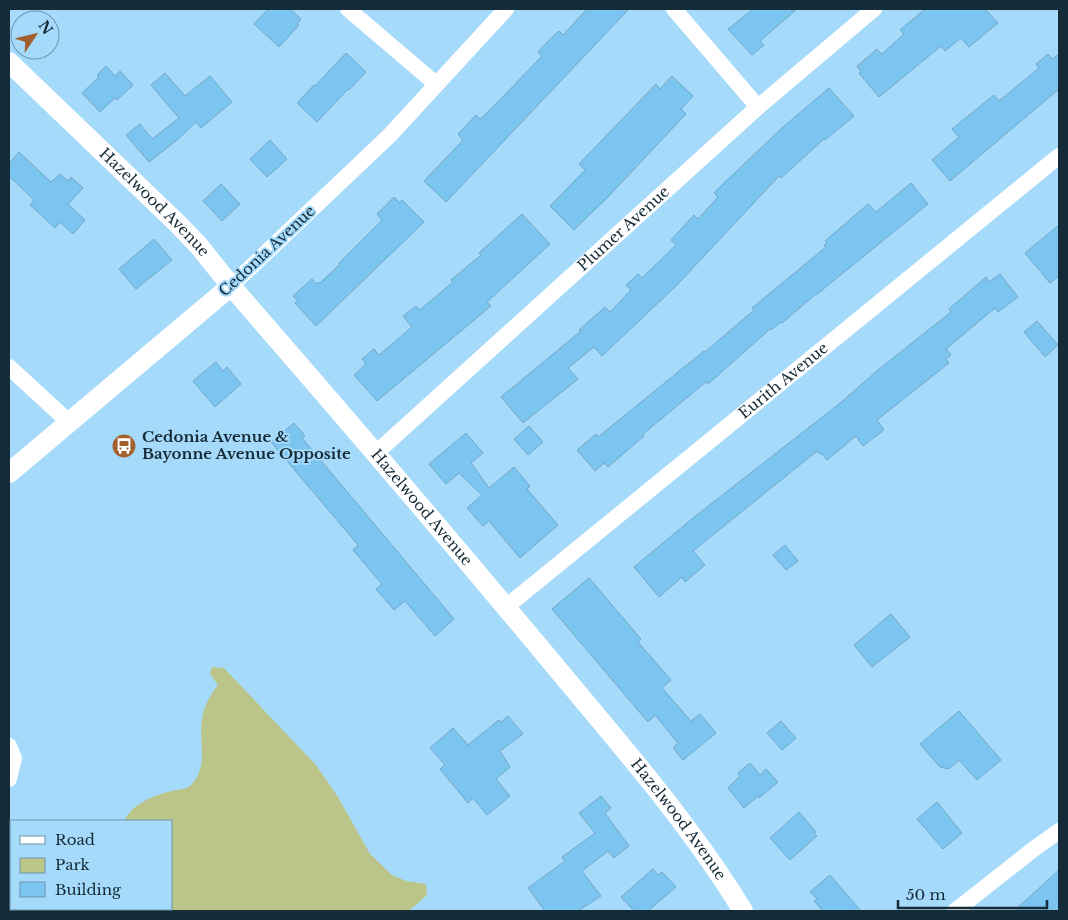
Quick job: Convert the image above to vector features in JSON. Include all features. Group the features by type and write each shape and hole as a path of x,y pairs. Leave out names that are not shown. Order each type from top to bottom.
{"street":[{"path":"348,9 436,84"},
{"name":"Cedonia Avenue","path":"9,473 231,286 390,135 506,9"},
{"path":"674,9 758,107"},
{"name":"Plumer Avenue","path":"376,453 758,107 874,9"},
{"name":"Hazelwood Avenue","path":"9,62 199,246 231,286 376,453 633,760 709,860 743,911"},
{"name":"Eurith Avenue","path":"506,607 1059,156"},
{"path":"9,367 70,423"},
{"path":"9,779 12,752"},
{"path":"959,910 1035,848 1059,831"}],"green space":[{"path":"212,667 224,668 316,765 338,797 370,854 392,875 406,881 426,884 427,895 409,911 149,910 172,910 172,820 125,820 132,810 144,801 158,795 184,789 190,786 196,779 202,763 201,728 203,714 212,693 218,685 210,674"}],"building":[{"path":"268,9 290,9 301,19 297,24 299,25 279,47 254,24"},
{"path":"587,9 629,9 446,202 424,181 463,140 458,134 476,115 480,119 493,107 542,56 538,52 547,42 559,31 563,35"},
{"path":"753,9 797,9 760,41 764,45 752,55 728,29"},
{"path":"925,9 985,9 998,23 969,47 961,38 945,51 941,46 879,97 859,73 861,72 857,66 877,49 882,54 904,34 900,30"},
{"path":"346,53 366,72 317,122 297,103"},
{"path":"1048,54 1052,59 1059,54 1059,89 950,181 932,160 959,137 952,129 994,95 999,101 1039,68 1036,64"},
{"path":"106,66 115,76 120,71 133,85 100,112 82,93 98,78 98,74"},
{"path":"165,73 185,96 210,76 232,102 201,128 196,122 149,162 126,135 140,124 152,139 179,118 151,85"},
{"path":"672,76 693,96 681,109 686,114 608,197 574,230 550,206 585,170 579,164 656,84 660,89"},
{"path":"829,88 854,116 824,139 781,178 779,176 676,286 602,356 594,347 568,368 578,379 523,423 501,397 581,331 579,330 605,307 610,312 631,290 626,285 638,274 642,278 676,245 671,240 694,215 698,219 718,197 714,193 783,127"},
{"path":"270,140 287,159 267,177 250,159"},
{"path":"19,152 51,182 60,174 68,181 71,177 83,188 68,204 85,220 73,234 60,222 55,228 30,205 34,200 9,176 9,164"},
{"path":"911,183 928,204 782,323 770,329 708,384 706,382 643,434 644,436 608,467 604,463 595,471 577,450 596,434 598,437 705,352 754,310 752,308 826,247 824,245 827,243 825,241 868,204 876,212"},
{"path":"221,184 240,204 222,221 203,201"},
{"path":"394,197 400,203 402,200 424,222 316,326 295,303 298,301 293,296 312,279 316,284 318,282 319,284 340,264 382,220 377,214"},
{"path":"522,214 550,244 487,302 491,306 377,401 354,375 366,364 362,359 374,349 379,355 412,327 403,316 416,306 420,310 453,282 451,280 481,255 479,253"},
{"path":"1059,225 1059,276 1050,283 1025,253"},
{"path":"154,239 172,260 136,289 119,269"},
{"path":"1000,274 1018,297 998,312 995,308 946,349 951,355 946,359 949,363 877,420 884,430 863,446 856,436 827,460 817,451 693,551 705,565 685,582 682,577 659,597 634,567 951,312 949,309 986,277 989,282"},
{"path":"1037,321 1058,345 1045,357 1024,332"},
{"path":"216,362 223,371 227,367 241,384 215,407 193,381"},
{"path":"294,423 305,436 302,438 454,619 435,636 405,601 394,610 376,589 382,584 353,550 358,545 271,442"},
{"path":"529,426 543,442 528,455 514,439"},
{"path":"466,433 483,453 471,463 489,488 514,467 530,486 527,489 558,525 520,558 489,521 483,526 467,508 482,495 459,473 446,484 429,464"},
{"path":"785,545 798,561 786,570 773,555"},
{"path":"589,578 641,639 638,642 671,680 662,688 691,721 700,714 716,733 683,760 673,748 678,743 655,715 648,722 552,609"},
{"path":"891,614 910,637 872,667 854,645"},
{"path":"959,711 1001,760 977,780 959,760 949,769 940,767 920,744"},
{"path":"508,716 523,734 500,751 510,767 496,779 510,796 487,815 473,798 468,803 440,769 445,765 430,748 453,728 468,745 499,720 501,722"},
{"path":"781,721 796,738 782,750 767,733"},
{"path":"750,763 760,775 766,769 778,782 744,808 728,788 740,776 738,773"},
{"path":"601,796 611,808 605,813 629,846 614,858 608,851 582,871 601,896 578,911 545,911 528,888 565,861 562,857 595,833 579,813"},
{"path":"937,802 962,833 943,849 917,819"},
{"path":"799,812 816,832 814,833 817,836 790,860 770,838"},
{"path":"653,869 658,875 662,872 676,887 648,911 634,911 621,897"},
{"path":"1059,870 1059,911 1014,911"},
{"path":"830,875 861,911 823,911 814,901 817,899 810,892"}],"place":[{"name":"Cedonia Avenue & Bayonne Avenue Opposite","path":"124,446"}]}
